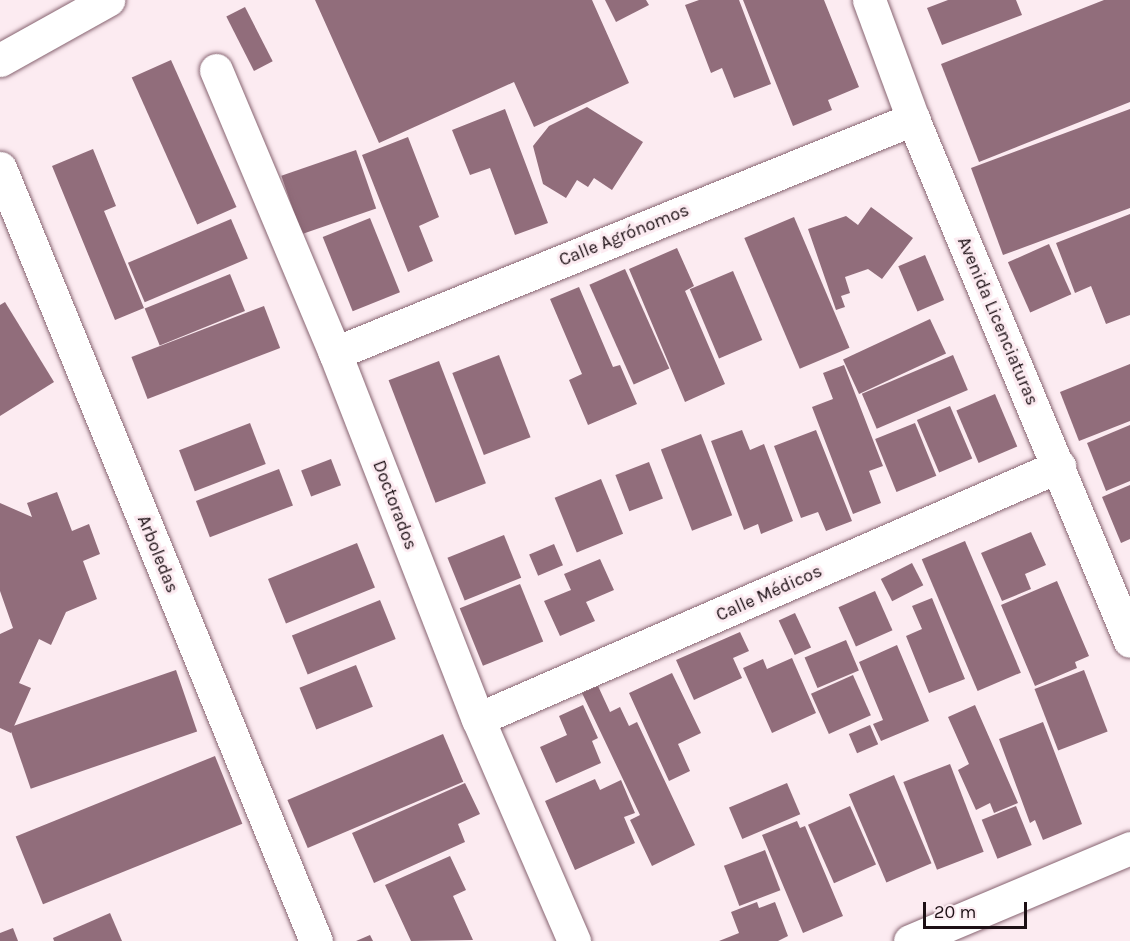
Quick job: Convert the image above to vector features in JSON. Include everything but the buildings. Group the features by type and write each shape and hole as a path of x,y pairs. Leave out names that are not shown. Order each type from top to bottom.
{"street":[{"path":"0,60 108,0"},
{"name":"Avenida Licenciaturas","path":"869,0 913,119 1130,641"},
{"name":"Doctorados","path":"216,70 335,353 478,719 574,941"},
{"name":"Calle Agrónomos","path":"335,353 913,119"},
{"name":"Arboledas","path":"0,168 316,941"},
{"name":"Calle Médicos","path":"478,719 1059,466"},
{"path":"910,941 1130,848"}]}
